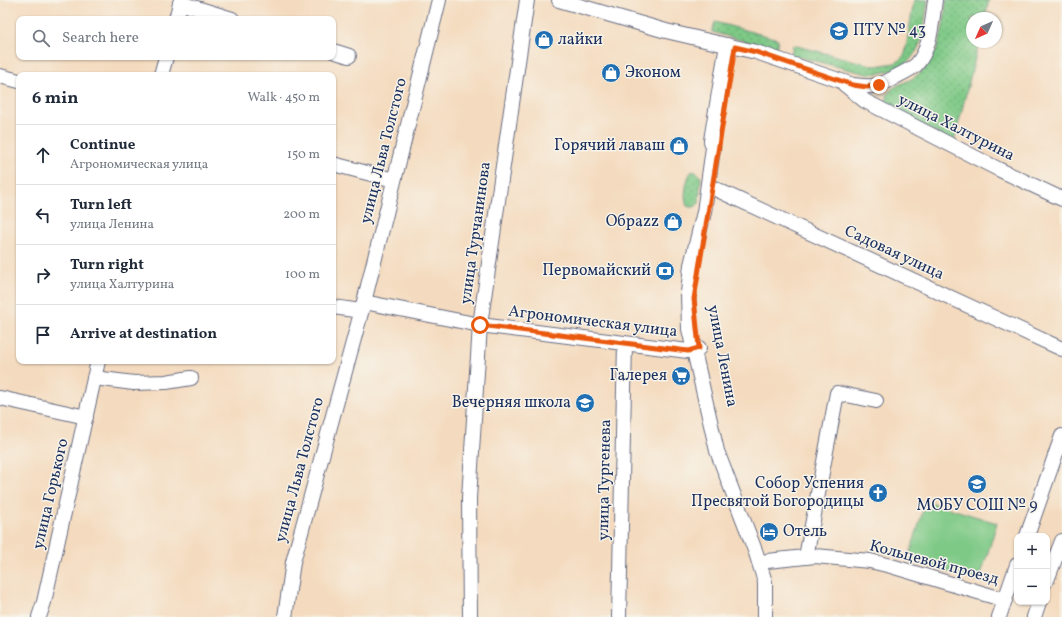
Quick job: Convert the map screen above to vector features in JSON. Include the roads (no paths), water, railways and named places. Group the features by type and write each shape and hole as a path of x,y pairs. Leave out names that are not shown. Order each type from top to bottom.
{"street":[{"name":"улица Льва Толстого","path":"285,617 293,562 363,306 438,0"},
{"name":"улица Турчанинова","path":"470,617 469,498 480,325 527,0"},
{"name":"улица Халтурина","path":"558,0 666,31 756,52 853,85 867,87 887,82 915,65 923,55 929,36 935,0"},
{"path":"177,16 181,2 223,16"},
{"path":"731,46 712,134 711,141 713,148 704,212 692,265 688,293 689,329 696,349 717,451 756,553 765,582 765,617"},
{"name":"улица Ленина","path":"731,46 694,299 696,349 726,458 767,561 772,585 772,617"},
{"path":"336,52 349,56"},
{"path":"162,72 165,60"},
{"path":"0,76 16,80"},
{"name":"улица Халтурина","path":"839,80 865,101 998,169 1062,199"},
{"path":"336,165 394,180"},
{"name":"Садовая улица","path":"711,187 1062,349"},
{"path":"336,307 363,306"},
{"name":"Агрономическая улица","path":"363,306 480,325 626,344 688,351 696,349"},
{"name":"улица Тургенева","path":"619,617 626,344"},
{"name":"улица Горького","path":"39,617 44,602 97,364"},
{"path":"94,378 134,383 166,382 191,378"},
{"path":"806,557 837,393 876,401"},
{"path":"0,398 86,417"},
{"path":"1028,533 1062,436"},
{"path":"1050,572 1062,541"},
{"name":"Кольцевой проезд","path":"767,561 823,556 870,561 1005,600"},
{"path":"1001,616 1016,569"},
{"path":"1034,617 1038,605"}],"place":[{"name":"ПТУ № 43","path":"839,31"},
{"name":"лайки","path":"544,40"},
{"name":"Эконом","path":"611,73"},
{"name":"Горячий лаваш","path":"679,146"},
{"name":"Обраzz","path":"673,222"},
{"name":"Первомайский","path":"665,271"},
{"name":"Галерея","path":"681,376"},
{"name":"Вечерняя школа","path":"585,403"},
{"name":"МОБУ СОШ № 9","path":"977,484"},
{"name":"Собор Успения Пресвятой Богородицы","path":"878,493"},
{"name":"Отель","path":"769,532"}]}
